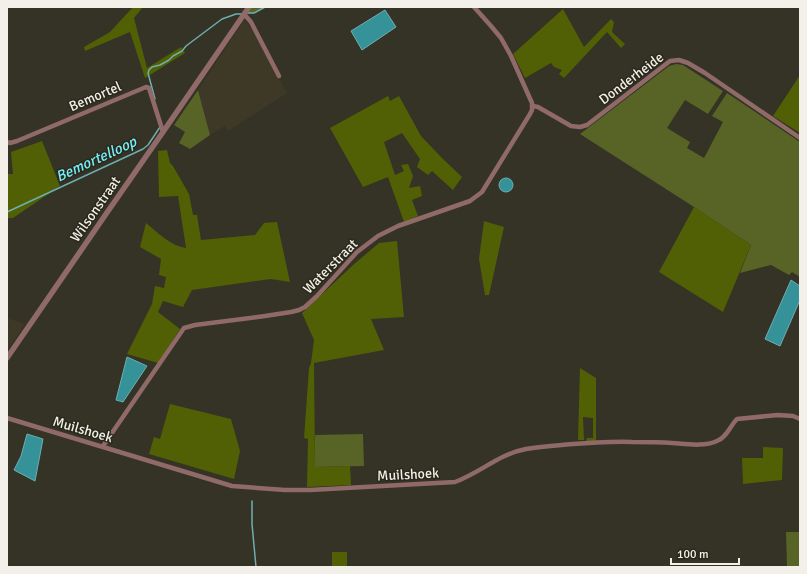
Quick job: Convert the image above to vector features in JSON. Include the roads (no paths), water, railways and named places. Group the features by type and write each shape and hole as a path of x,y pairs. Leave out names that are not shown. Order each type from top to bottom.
{"street":[{"name":"Wilsonstraat","path":"7,358 249,7"},
{"path":"474,7 501,38 531,99 532,106"},
{"path":"244,14 251,22 279,76"},
{"name":"Donderheide","path":"532,106 538,107 572,126 580,127 587,125 670,61 679,60 688,63 705,73 800,138"},
{"name":"Bemortel","path":"7,142 10,143 16,141 146,87 149,88 163,132"},
{"name":"Waterstraat","path":"103,446 184,328 195,325 291,312 305,307 329,284 348,260 378,236 398,226 470,201 482,192 530,114 532,106"},
{"name":"Muilshoek","path":"7,418 232,486 285,490 324,490 455,482 464,479 512,452 525,449 586,443 708,443 716,442 722,439 737,419 778,415 793,416 800,419"}],"water":[{"path":"385,10 396,27 362,50 351,31"},
{"path":"503,178 509,178 513,182 513,188 509,192 503,192 499,188 499,182"},
{"path":"791,280 800,286 800,300 780,346 765,339"},
{"path":"127,357 147,366 123,402 116,400"},
{"path":"27,434 43,439 35,481 14,470 21,456"}],"waterway":[{"name":"Bemortelloop","path":"247,13 254,13 265,7"},
{"name":"Bemortelloop","path":"155,99 148,73 152,67 169,60 222,19 236,14 243,14"},
{"name":"Bemortelloop","path":"7,212 143,149 148,145 160,127"},
{"path":"252,501 252,524 256,567"}]}
